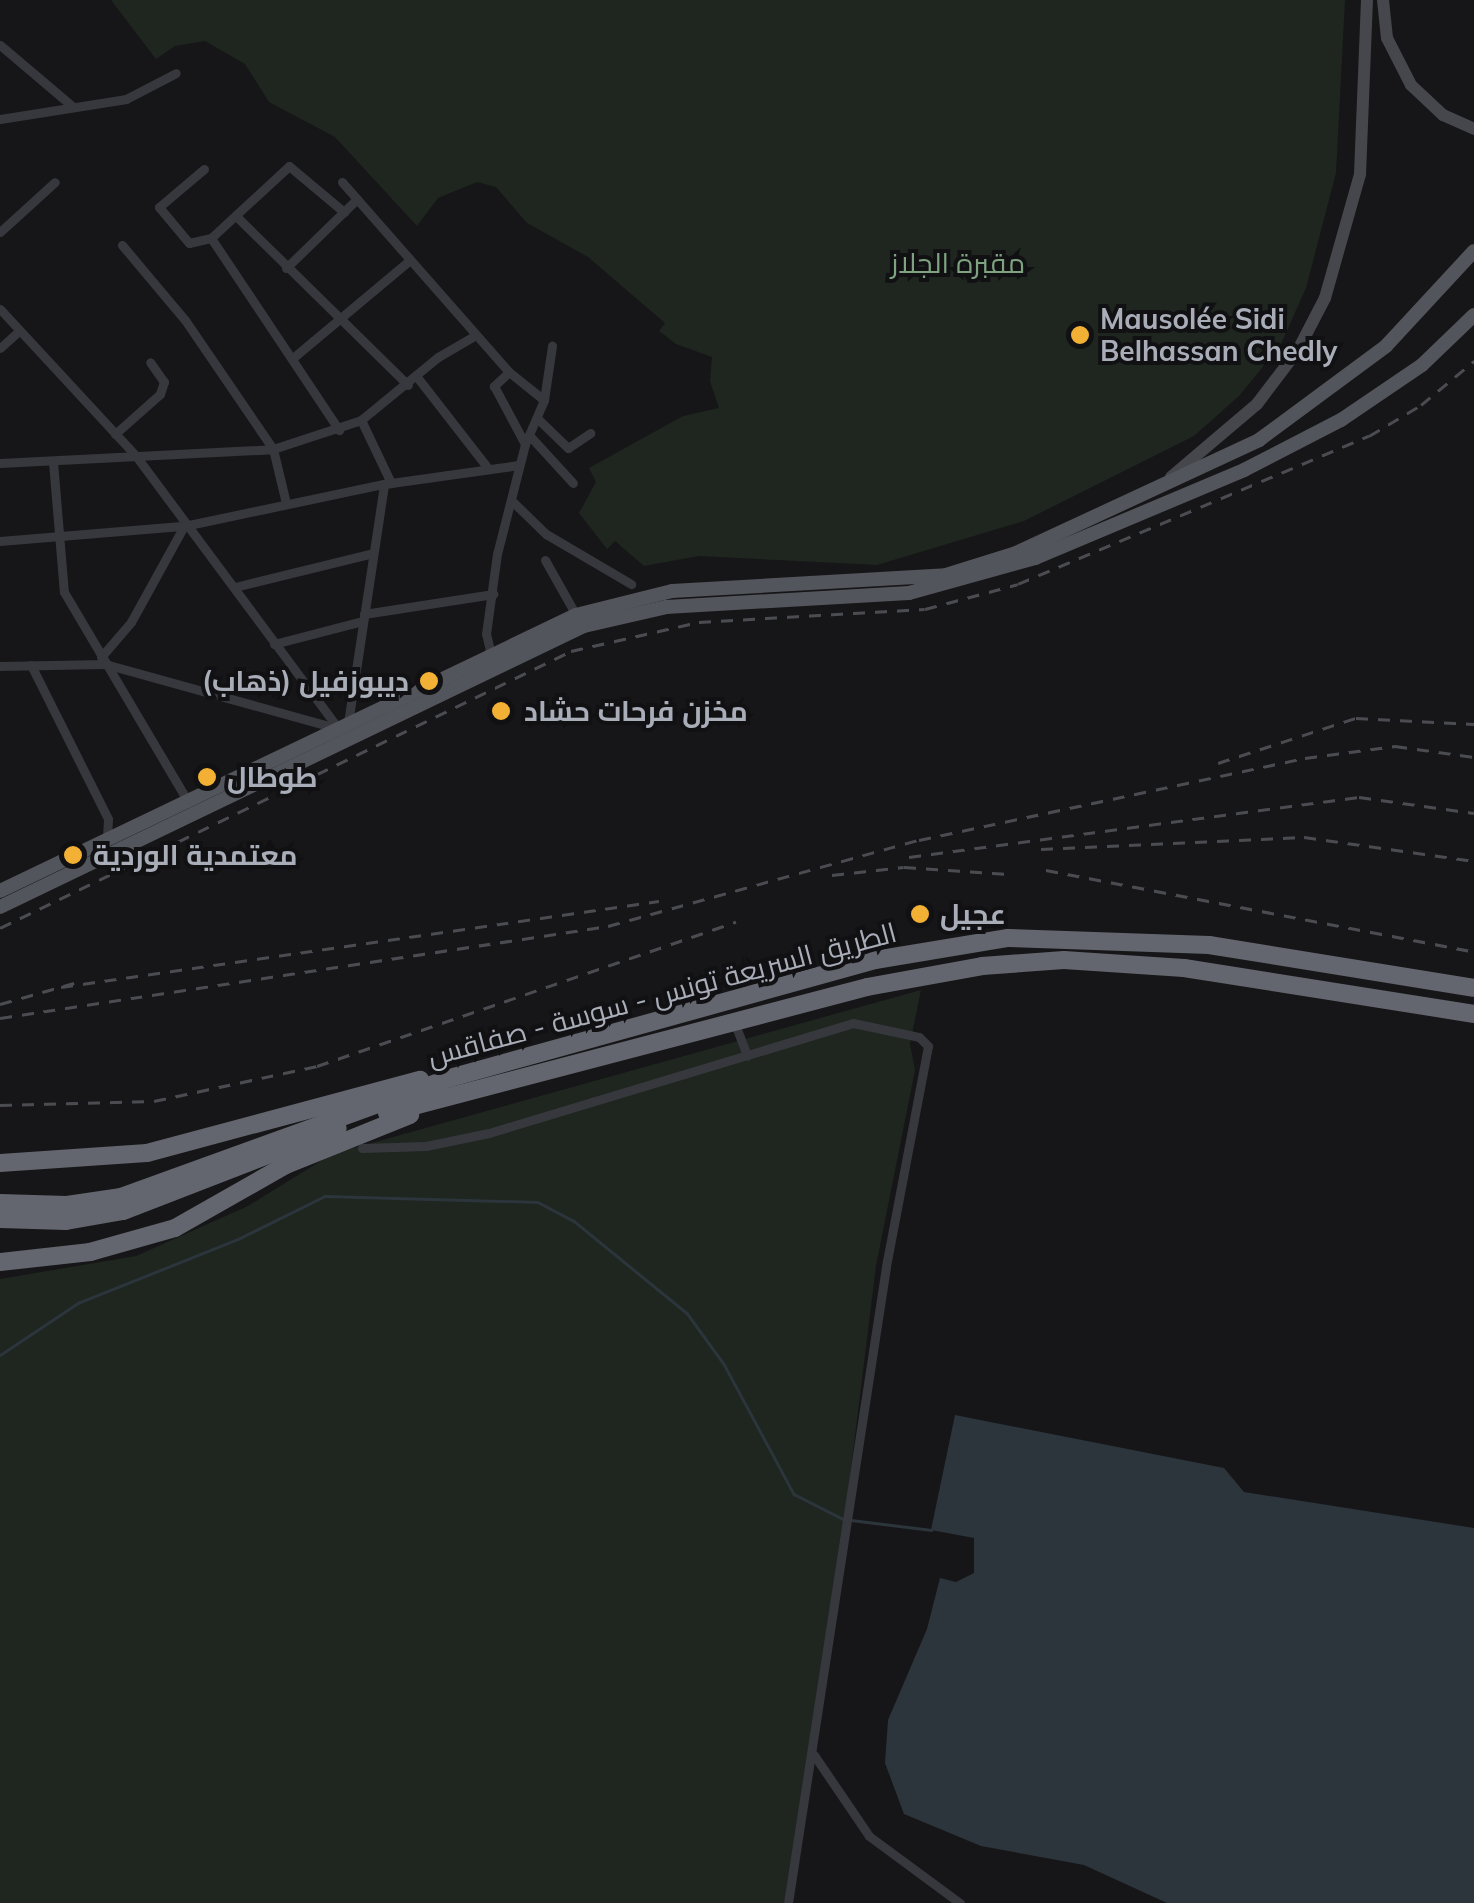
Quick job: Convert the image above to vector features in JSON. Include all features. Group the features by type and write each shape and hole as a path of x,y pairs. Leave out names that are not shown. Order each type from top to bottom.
{"highway":[{"name":"الطريق السريعة تونس - سوسة - صفاقس","path":"0,1203 67,1206 121,1197 450,1078 875,960 1008,938 1208,945 1474,988"},
{"name":"الطريق السريعة تونس - سوسة - صفاقس","path":"0,1219 66,1220 123,1210 320,1133 911,978 1064,960 1270,978 1474,1014"},
{"path":"0,1163 147,1153 386,1087 450,1078"},
{"path":"0,1262 90,1252 176,1228 286,1165 446,1098"}],"main road":[{"path":"1143,498 1257,404 1319,311 1346,238 1360,174 1367,0"},
{"path":"1382,0 1387,38 1411,85 1444,114 1474,129"},
{"path":"0,902 576,615 672,591 946,575 1016,553 1143,498 1258,440 1340,384 1418,316 1474,251"},
{"path":"0,902 106,842 344,732 543,644 636,611 909,594 1035,558 1312,435 1422,365 1474,315"}],"street":[{"path":"0,45 72,106"},
{"path":"0,119 126,99 176,74"},
{"path":"204,169 158,207 189,244 210,238 288,166 344,212"},
{"path":"0,232 56,182"},
{"path":"342,182 509,372 544,400"},
{"path":"286,268 356,199"},
{"path":"236,216 408,385"},
{"path":"210,238 294,357 339,430"},
{"path":"122,245 184,320 272,449 286,504"},
{"path":"294,357 345,320 409,261"},
{"path":"0,310 136,456 344,732"},
{"path":"0,348 19,331"},
{"path":"0,464 272,449 361,420 476,336"},
{"path":"491,655 486,634 492,594 518,465 544,400 552,346"},
{"path":"115,434 160,394 164,382 150,362"},
{"path":"509,372 494,386 527,440 574,483"},
{"path":"417,376 486,468"},
{"path":"538,419 568,448 590,433"},
{"path":"344,732 388,483 361,420"},
{"path":"53,462 64,592 190,804"},
{"path":"0,541 186,525 388,483 518,465"},
{"path":"511,500 546,534 632,584"},
{"path":"103,660 131,622 186,525"},
{"path":"234,587 373,552"},
{"path":"545,560 576,615"},
{"path":"274,644 363,618 492,594"},
{"path":"0,666 103,660 344,732"},
{"path":"32,665 108,819 106,842"},
{"path":"362,1148 426,1146 489,1133 860,1023 928,1046 886,1267 853,1510 788,1903"},
{"path":"735,1024 746,1056"},
{"path":"814,1755 856,1823 960,1903"}],"green space":[{"name":"مقبرة الجلاز","path":"111,0 1345,0 1336,173 1306,288 1281,344 1239,396 1194,436 1024,521 877,565 699,556 644,566 615,541 607,549 579,513 596,482 589,468 683,416 719,408 710,381 712,357 676,344 659,331 665,323 588,257 527,223 496,187 477,182 438,198 417,226 335,137 269,102 245,64 205,41 175,46 156,59"},
{"path":"921,990 910,1044 915,1070 876,1266 846,1509 785,1903 0,1903 0,1279 136,1256 248,1206 332,1154"}],"shaded area":[{"path":"955,1415 1224,1468 1244,1492 1474,1528 1474,1903 1167,1903 1084,1865 981,1846 904,1814 885,1763 888,1720 927,1629 940,1578 956,1582 974,1573 974,1538 931,1530"}],"waterway":[{"path":"0,1355 78,1303 238,1239 325,1196 538,1202 574,1221 687,1313 724,1364 794,1494 843,1519 931,1530"}],"railway":[{"path":"0,928 571,651 699,622 925,609 1018,584 1369,436 1421,405 1474,361"},
{"path":"1218,763 1356,718 1474,724"},
{"path":"0,1018 608,926 919,840 1305,758 1395,746 1474,757"},
{"path":"909,857 1359,797 1474,813"},
{"path":"1041,849 1304,837 1474,861"},
{"path":"832,875 904,867 1008,874"},
{"path":"1046,870 1474,952"},
{"path":"61,987 659,901"},
{"path":"0,1105 154,1101 317,1066 736,922"},
{"path":"0,1004 74,983"}],"place":[{"name":"Mausolée Sidi Belhassan Chedly","path":"1080,335"},
{"name":"ديبوزفيل (ذهاب)","path":"429,681"},
{"name":"مخزن فرحات حشاد","path":"501,711"},
{"name":"طوطال","path":"207,777"},
{"name":"معتمدية الوردية","path":"73,855"},
{"name":"عجيل","path":"920,914"}]}
